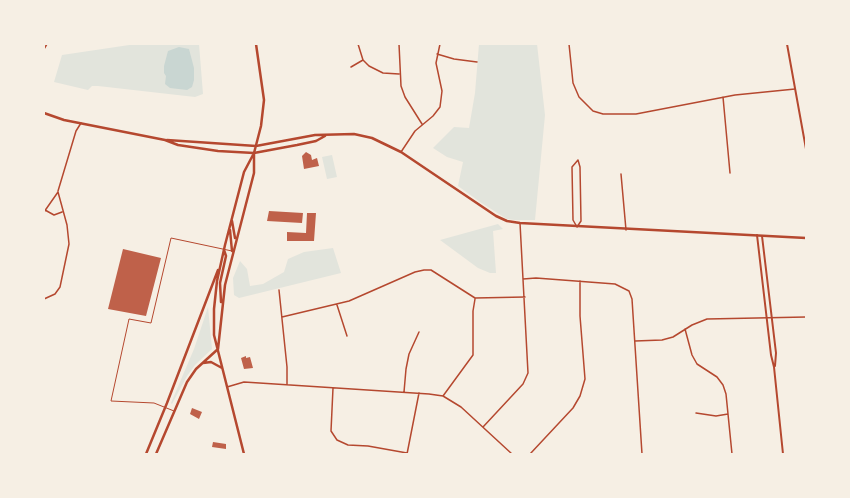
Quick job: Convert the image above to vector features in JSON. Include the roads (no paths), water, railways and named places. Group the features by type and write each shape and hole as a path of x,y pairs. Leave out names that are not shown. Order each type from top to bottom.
{"main road":[{"path":"244,454 214,335 214,309 224,249 244,172 256,146 264,100 256,44"},
{"path":"44,114 81,124 165,140 178,145 254,153 316,141 326,136"},
{"path":"165,140 172,139 218,145 256,146 315,135 326,136 338,134 365,136 382,141 401,152 496,216 507,221 626,230 806,238"},
{"path":"222,306 232,251 254,173 254,153"},
{"path":"232,221 240,223"},
{"path":"232,221 236,239"},
{"path":"230,228 232,251"},
{"path":"156,454 188,382 201,364 218,349 221,336 222,306 220,283 226,256 224,249"},
{"path":"146,454 166,408 221,264"},
{"path":"201,364 211,362 223,369"}],"street":[{"path":"44,49 47,44"},
{"path":"358,44 364,60 376,71 399,74"},
{"path":"399,44 399,74 405,97 422,124"},
{"path":"401,152 422,124 437,112 442,100 436,63 436,54 440,44"},
{"path":"569,44 576,91 585,105 593,111 603,114 636,114 723,97 795,89"},
{"path":"786,44 806,149"},
{"path":"436,54 477,62"},
{"path":"351,67 364,60"},
{"path":"723,97 730,173"},
{"path":"62,212 54,215 45,211 58,192 76,131 81,124"},
{"path":"578,160 580,167 581,221 578,227 573,220 572,167 578,160"},
{"path":"621,174 626,230"},
{"path":"44,299 55,294 60,287 68,253 69,235 58,192"},
{"path":"482,427 526,379 529,366 520,223"},
{"path":"757,235 774,367 783,454"},
{"path":"762,236 776,353 774,367"},
{"path":"282,317 337,305 415,272 424,270 432,270 455,287 475,298 524,297"},
{"path":"523,279 536,278 615,284 629,291 632,299 642,454"},
{"path":"530,454 573,408 580,396 585,379 580,316 580,281"},
{"path":"280,290 287,366 287,385"},
{"path":"443,396 473,355 473,311 475,298"},
{"path":"337,305 346,336"},
{"path":"635,342 662,340 674,337 692,325 707,319 767,319 806,317"},
{"path":"685,329 692,355 697,364 717,377 723,385 728,414 732,454"},
{"path":"404,392 409,354 419,332"},
{"path":"227,387 244,382 419,393 443,396 461,407 512,454"},
{"path":"333,388 331,431 337,440 348,445 368,446 407,454 419,393"},
{"path":"696,413 716,416 728,414"}],"lane":[{"path":"174,411 145,401 111,401 129,319 151,323 171,238 232,251"}]}
